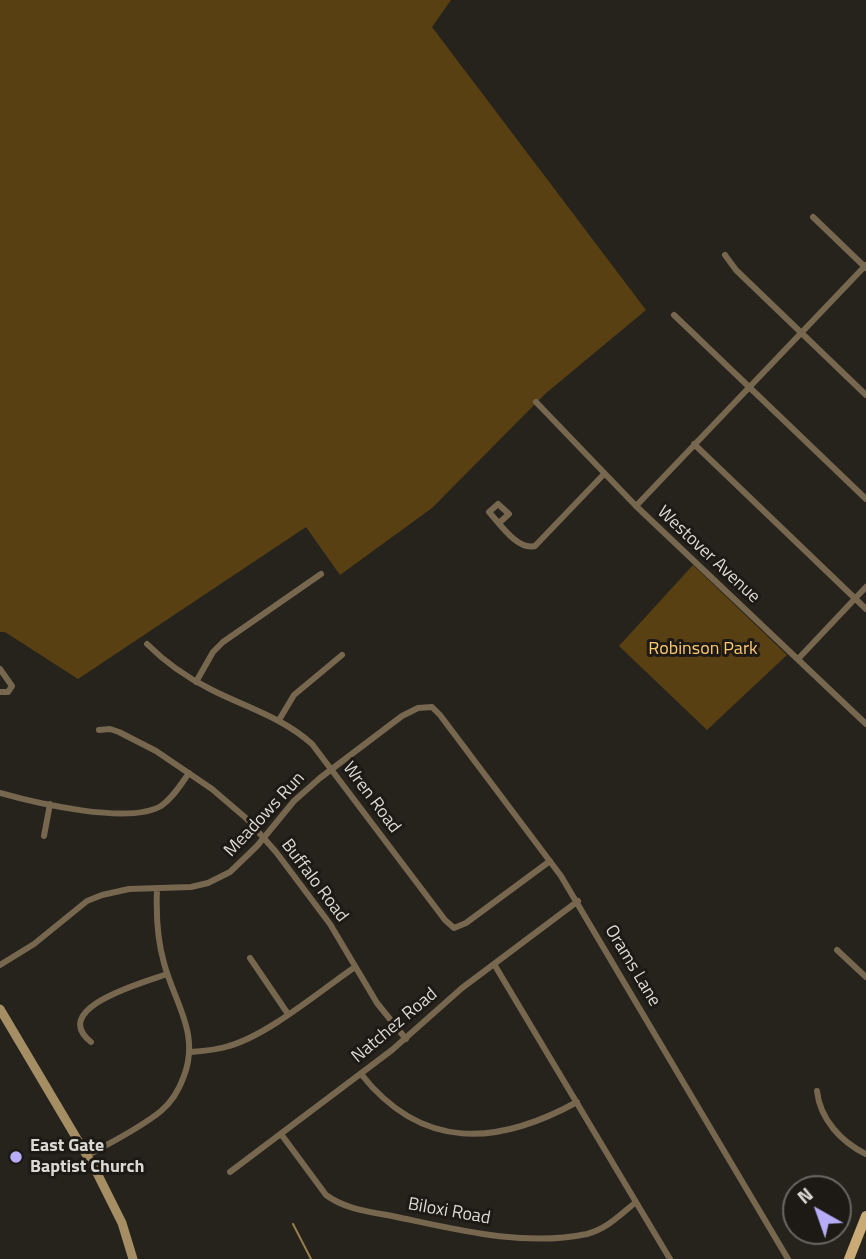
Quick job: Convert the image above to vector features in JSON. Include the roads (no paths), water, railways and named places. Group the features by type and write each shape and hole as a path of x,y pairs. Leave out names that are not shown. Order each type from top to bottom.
{"main road":[{"path":"849,1259 866,1216"}],"street":[{"path":"636,506 866,267 813,217"},
{"path":"725,256 736,270 866,395"},
{"path":"674,315 866,499"},
{"name":"Westover Avenue","path":"536,402 636,506 866,724"},
{"path":"694,444 866,610"},
{"path":"499,523 522,545 530,548 536,546 604,474"},
{"path":"196,681 213,652 223,642 321,574"},
{"path":"798,659 866,587"},
{"name":"Wren Road","path":"148,644 174,668 279,720 312,744 445,920 454,928 466,923 550,861"},
{"path":"279,720 295,695 342,655"},
{"path":"0,669 12,686 8,692 0,692"},
{"name":"Meadows Run","path":"0,965 34,944 87,901 102,895 129,889 191,887 217,880 238,866 294,801 332,769 396,720 427,706"},
{"name":"Orams Lane","path":"427,706 440,715 578,901 788,1259"},
{"name":"Buffalo Road","path":"99,730 110,729 129,736 189,773 227,801 264,838 330,924 377,1003 406,1039"},
{"path":"0,793 97,812 145,811 166,802 189,773"},
{"path":"44,836 50,804"},
{"path":"87,1156 160,1112 172,1100 181,1086 191,1052 187,1025 167,974 158,934 157,889"},
{"name":"Natchez Road","path":"230,1172 406,1039 446,1002 578,901"},
{"path":"837,950 866,976"},
{"path":"250,958 288,1014"},
{"path":"494,964 670,1259"},
{"path":"191,1052 245,1041 355,967"},
{"path":"91,1042 83,1036 78,1024 86,1010 129,987 167,974"},
{"path":"0,1009 87,1156 122,1223 133,1259"},
{"path":"361,1074 380,1096 399,1112 435,1128 455,1133 487,1133 513,1129 577,1102"},
{"path":"817,1091 818,1105 839,1135 866,1154"},
{"name":"Biloxi Road","path":"281,1134 315,1181 333,1200 357,1209 430,1224 495,1235 579,1235 603,1228 636,1202"}],"waterway":[{"path":"293,1224 311,1259"}],"place":[{"name":"East Gate Baptist Church","path":"16,1157"}],"park label":[{"name":"Robinson Park","path":"703,650"}]}
